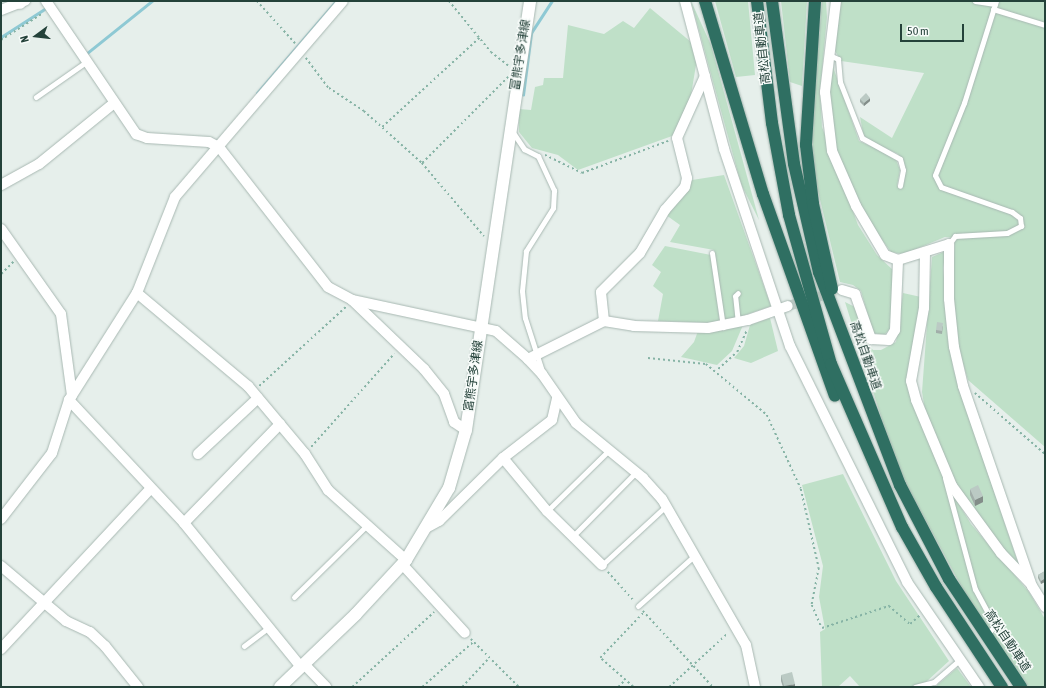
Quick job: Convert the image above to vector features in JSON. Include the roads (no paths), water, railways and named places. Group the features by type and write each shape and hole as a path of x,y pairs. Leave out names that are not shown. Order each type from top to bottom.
{"highway":[{"path":"705,1 758,179 819,358 867,467 902,527"},
{"name":"高松自動車道","path":"757,1 779,166 815,314 850,413 902,527 936,587 1002,687"},
{"name":"高松自動車道","path":"772,1 781,86 799,190 818,272 839,323 876,431 913,512 949,579 1021,687"},
{"path":"815,1 806,145 814,204 839,323"}],"main road":[{"name":"富熊宇多津線","path":"280,687 404,562 428,527 449,488 466,430 510,128 517,70 530,1"}],"street":[{"path":"1,520 52,453 71,397 137,293 175,198 219,147 298,46 342,1"},
{"path":"685,1 724,149 790,346 882,535 926,610 960,654 979,687"},
{"path":"1,10 21,2"},
{"path":"834,3 824,92 832,151 856,206 881,251 898,260 949,244 950,313 963,386 1032,586"},
{"path":"48,5 132,129 147,138 197,140 219,147 315,274 328,287 352,300 435,381 447,400 454,422 466,430"},
{"path":"604,321 601,292 640,253 665,210 685,187 687,178 677,138 705,76"},
{"path":"1,185 39,164 114,103"},
{"path":"1,229 61,314 71,397 144,478 150,489 184,523 302,665 326,687"},
{"path":"925,252 924,308 911,382 942,467 984,532 1032,586 1045,607"},
{"path":"842,290 856,294 871,339 889,340 895,330 898,260"},
{"path":"137,293 256,394 305,454 328,490 367,525 404,562 465,633"},
{"path":"352,300 496,331 528,359 542,374 557,398 576,423 636,472 666,506 736,626 751,658 755,687"},
{"path":"528,359 537,352 604,321 634,326 723,327 788,306"},
{"path":"198,454 256,394"},
{"path":"428,527 439,521 503,458 552,420 557,398"},
{"path":"184,523 280,424"},
{"path":"503,458 547,511 602,566"},
{"path":"1,649 150,489"},
{"path":"1,566 43,603 105,646 138,687"}],"lane":[{"path":"975,1 994,5 1045,25"},
{"path":"949,244 955,236 1007,233 1021,226 1020,218 1006,209 945,190 935,175 964,103 994,5"},
{"path":"829,55 838,59 840,82 862,138 900,159 903,170 900,186"},
{"path":"36,96 86,62"},
{"path":"510,128 524,149 538,156 551,182 554,199 524,258 522,303 542,374"},
{"path":"712,253 723,327"},
{"path":"738,293 734,296 738,323"},
{"path":"547,511 609,450"},
{"path":"942,467 974,589 995,626 991,630"},
{"path":"572,537 636,472"},
{"path":"602,566 666,506"},
{"path":"294,597 367,525"},
{"path":"638,606 695,555"},
{"path":"244,646 269,627"},
{"path":"915,687 934,682 960,654"}],"waterway":[{"path":"86,54 152,1"},
{"path":"257,93 336,1"},
{"path":"523,95 531,33 552,1"},
{"path":"1,37 46,8"}],"tunnel":[{"path":"788,306 834,292"}]}
